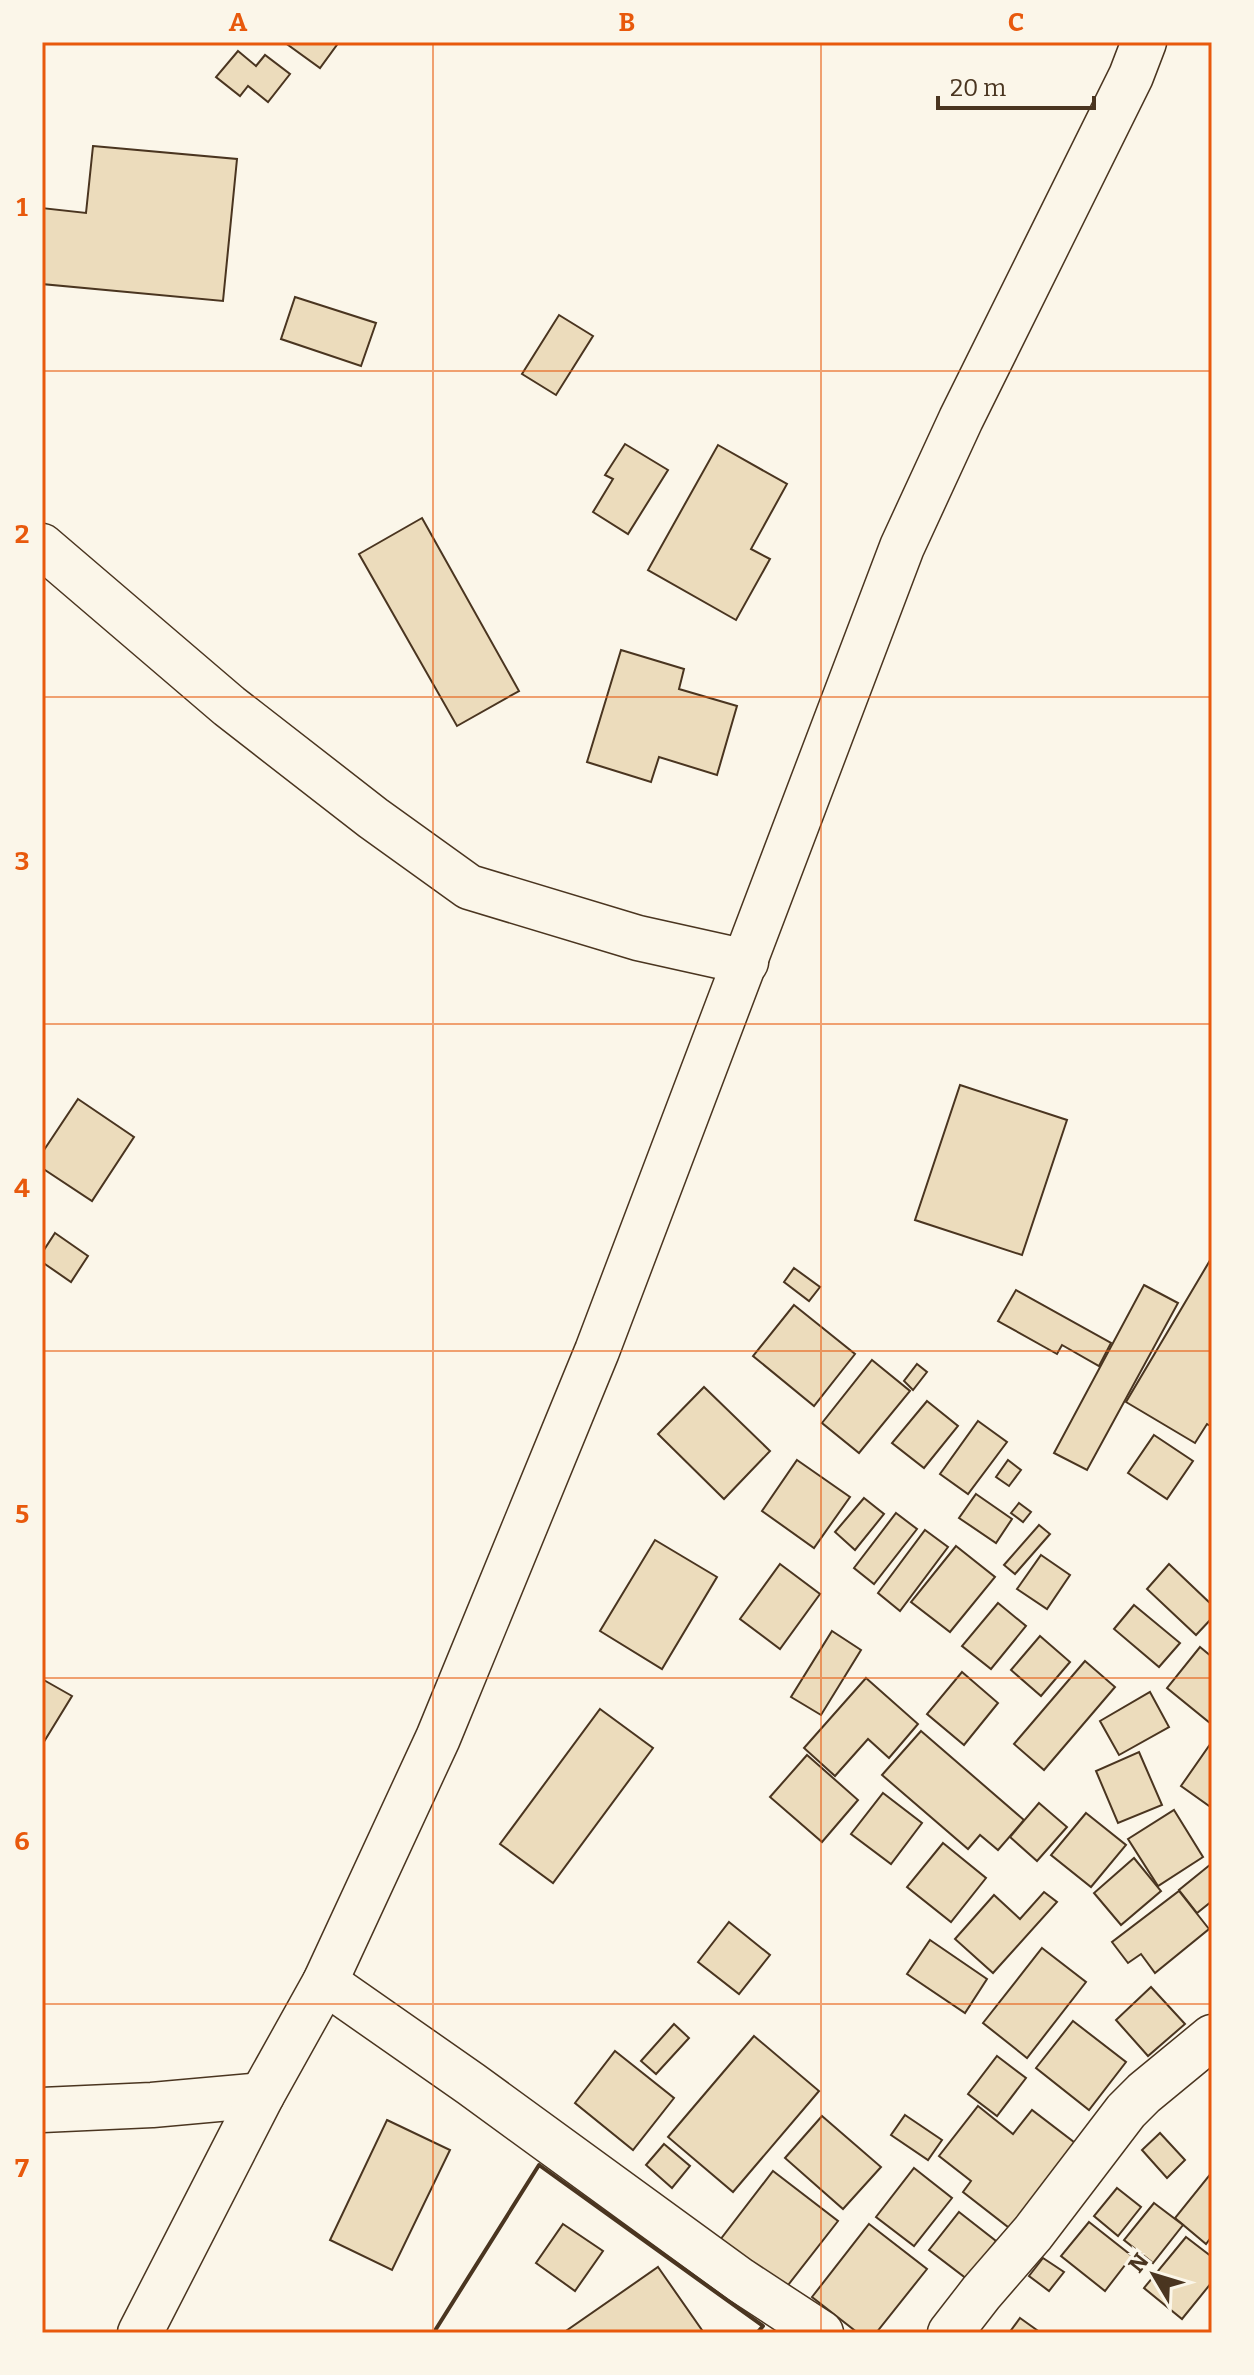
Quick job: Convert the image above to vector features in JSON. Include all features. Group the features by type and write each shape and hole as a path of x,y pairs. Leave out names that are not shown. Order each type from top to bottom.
{"street":[{"path":"140,2333 262,2095 325,1982 438,1738 597,1351 902,547 961,419 1131,76 1144,42"},
{"path":"42,546 229,706 373,818 469,887 638,938 746,962"},
{"path":"325,1982 740,2280 821,2333"},
{"path":"950,2333 1033,2233 1126,2111 1212,2037"},
{"path":"42,2110 152,2105 262,2095"}],"building":[{"path":"284,42 339,42 320,68"},
{"path":"238,51 256,66 265,55 290,74 268,102 248,86 240,96 216,77"},
{"path":"93,146 237,159 223,301 42,284 42,208 86,213"},
{"path":"295,297 376,323 361,366 281,339"},
{"path":"559,315 593,336 556,395 522,374"},
{"path":"625,444 668,470 628,534 593,512 613,479 605,475"},
{"path":"718,445 787,484 751,549 770,559 736,620 648,570"},
{"path":"422,518 519,691 457,726 359,554"},
{"path":"621,650 684,669 679,689 737,706 717,775 659,757 651,782 587,762"},
{"path":"960,1085 1067,1120 1022,1255 915,1220"},
{"path":"78,1099 134,1137 92,1201 42,1168 42,1153"},
{"path":"55,1233 88,1256 71,1282 42,1262 42,1253"},
{"path":"1212,1257 1212,1427 1207,1424 1195,1443 1126,1402"},
{"path":"794,1268 820,1287 809,1301 784,1282"},
{"path":"1144,1285 1178,1303 1087,1470 1054,1453"},
{"path":"1016,1290 1111,1343 1099,1366 1062,1345 1057,1354 998,1321"},
{"path":"794,1305 855,1354 814,1406 753,1356"},
{"path":"872,1360 910,1391 859,1453 822,1423"},
{"path":"917,1364 927,1372 913,1390 904,1381"},
{"path":"704,1387 770,1451 724,1499 658,1434"},
{"path":"927,1401 958,1426 924,1468 892,1443"},
{"path":"978,1421 1007,1442 968,1494 940,1474"},
{"path":"1154,1435 1193,1461 1167,1499 1128,1473"},
{"path":"797,1460 850,1497 814,1548 762,1511"},
{"path":"1008,1460 1021,1470 1009,1486 996,1477"},
{"path":"976,1494 1012,1519 996,1543 959,1518"},
{"path":"864,1498 884,1514 855,1550 835,1532"},
{"path":"1019,1503 1031,1512 1023,1522 1011,1513"},
{"path":"896,1513 917,1529 874,1584 854,1568"},
{"path":"1039,1525 1050,1534 1015,1574 1004,1565"},
{"path":"925,1530 948,1547 900,1611 878,1593"},
{"path":"655,1540 717,1577 662,1669 600,1631"},
{"path":"956,1546 995,1577 950,1632 911,1602"},
{"path":"1041,1555 1070,1575 1047,1609 1017,1589"},
{"path":"780,1564 820,1594 780,1649 740,1619"},
{"path":"1169,1564 1212,1605 1212,1618 1196,1635 1147,1589"},
{"path":"998,1603 1026,1626 991,1669 962,1646"},
{"path":"1134,1605 1180,1643 1159,1667 1114,1629"},
{"path":"832,1631 861,1650 821,1715 791,1697"},
{"path":"1040,1636 1070,1662 1041,1696 1011,1670"},
{"path":"1200,1647 1212,1657 1210,1723 1167,1688"},
{"path":"1085,1661 1115,1687 1044,1770 1014,1744"},
{"path":"962,1672 998,1703 964,1745 927,1714"},
{"path":"866,1678 918,1724 889,1758 868,1739 835,1776 804,1748"},
{"path":"42,1679 72,1696 42,1745"},
{"path":"1150,1692 1169,1727 1119,1755 1100,1721"},
{"path":"600,1709 653,1748 553,1883 500,1844"},
{"path":"921,1731 1024,1820 998,1850 980,1835 968,1849 882,1775"},
{"path":"1212,1743 1212,1808 1181,1786"},
{"path":"1139,1752 1162,1805 1118,1823 1096,1771"},
{"path":"807,1755 858,1800 822,1842 770,1797"},
{"path":"883,1793 922,1823 891,1864 851,1834"},
{"path":"1039,1803 1067,1827 1037,1861 1010,1837"},
{"path":"1174,1810 1203,1857 1158,1886 1128,1839"},
{"path":"1086,1813 1126,1845 1091,1887 1051,1855"},
{"path":"943,1843 986,1878 951,1922 907,1887"},
{"path":"1134,1858 1161,1891 1121,1925 1094,1893"},
{"path":"1211,1864 1212,1901 1197,1913 1179,1890"},
{"path":"1179,1891 1209,1929 1155,1973 1141,1954 1128,1963 1112,1942"},
{"path":"1044,1892 1057,1902 993,1973 955,1939 994,1895 1020,1919"},
{"path":"729,1922 770,1955 739,1994 698,1962"},
{"path":"930,1940 987,1979 965,2013 907,1974"},
{"path":"1042,1948 1086,1982 1027,2058 983,2023"},
{"path":"1151,1987 1185,2024 1148,2056 1116,2020"},
{"path":"1073,2021 1126,2062 1089,2110 1036,2068"},
{"path":"674,2024 689,2038 656,2074 641,2061"},
{"path":"754,2036 819,2091 733,2192 668,2137"},
{"path":"615,2051 674,2098 633,2150 575,2103"},
{"path":"997,2056 1026,2078 997,2116 968,2094"},
{"path":"978,2106 1013,2134 1032,2110 1083,2149 1017,2234 963,2192 971,2181 939,2156"},
{"path":"905,2115 942,2140 928,2160 891,2135"},
{"path":"822,2116 881,2167 843,2209 785,2158"},
{"path":"387,2120 450,2150 392,2270 330,2240"},
{"path":"1160,2133 1185,2160 1167,2178 1142,2150"},
{"path":"664,2144 690,2166 672,2188 646,2165"},
{"path":"914,2168 952,2198 914,2246 876,2217"},
{"path":"773,2171 838,2221 785,2289 720,2240"},
{"path":"1212,2172 1212,2236 1206,2244 1175,2218"},
{"path":"1117,2188 1141,2207 1118,2236 1094,2216"},
{"path":"1154,2203 1183,2225 1153,2263 1124,2240"},
{"path":"959,2212 996,2241 967,2279 929,2250"},
{"path":"1089,2222 1132,2256 1105,2291 1061,2256"},
{"path":"563,2224 603,2251 575,2291 536,2263"},
{"path":"869,2224 927,2269 876,2333 858,2333 812,2297"},
{"path":"1186,2237 1212,2257 1212,2282 1182,2319 1144,2288"},
{"path":"1043,2258 1064,2272 1049,2291 1029,2276"},
{"path":"658,2267 704,2333 563,2333"},
{"path":"1020,2318 1041,2333 1009,2333"}],"wall":[{"path":"436,2329 539,2165 763,2326 757,2333"}]}
